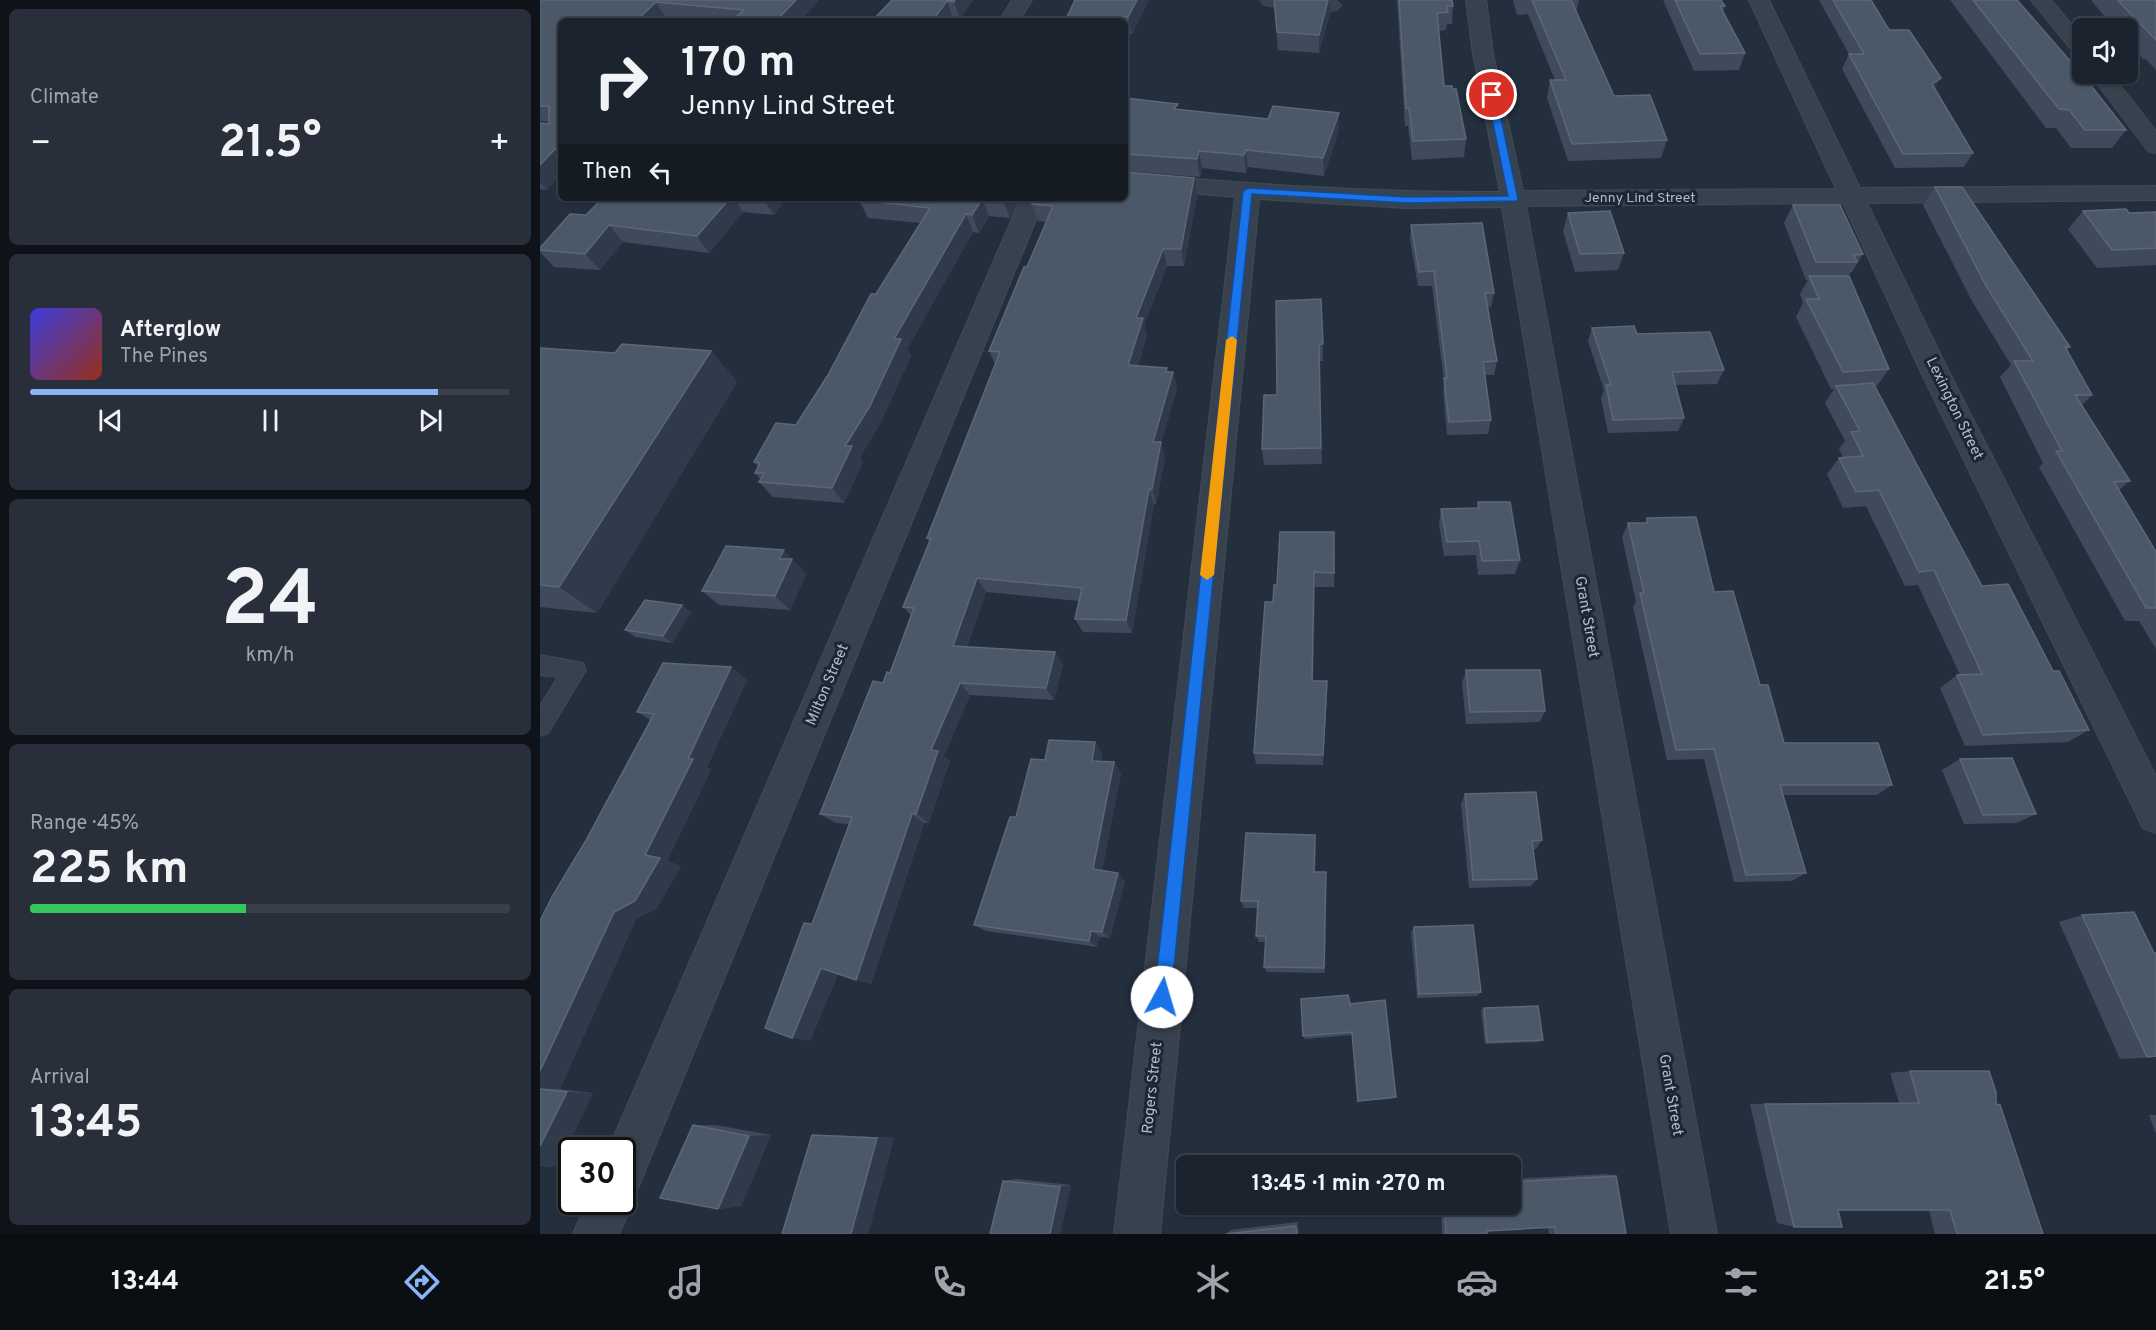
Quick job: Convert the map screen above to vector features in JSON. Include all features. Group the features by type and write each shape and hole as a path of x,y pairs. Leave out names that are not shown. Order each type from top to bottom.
{"street":[{"path":"1011,18 1022,0"},
{"path":"1270,0 1330,4"},
{"name":"Grant Street","path":"1476,0 1483,54 1513,199 1694,1234"},
{"name":"Lexington Street","path":"1759,0 1964,430 2156,815"},
{"path":"2041,0 2072,38"},
{"path":"2108,84 2156,146"},
{"name":"Jenny Lind Street","path":"1128,180 1248,191 1407,200 2156,194"},
{"name":"Rogers Street","path":"1137,1234 1248,191"},
{"name":"Milton Street","path":"636,1139 1031,201"},
{"path":"596,1234 604,1215"}],"lane":[{"path":"540,665 575,670 540,726"}],"building":[{"path":"540,0 796,0 779,18 735,18 744,10 656,2 639,18 558,18 558,146 540,165 540,123 549,124 549,106 540,106"},
{"path":"892,0 955,0 954,2 947,1 934,18 875,18"},
{"path":"1075,0 1137,0 1128,17 1066,18"},
{"path":"1274,0 1328,0 1319,35 1277,32"},
{"path":"1399,0 1452,0 1453,6 1447,6 1448,12 1437,13 1444,86 1452,86 1452,89 1456,89 1466,139 1413,141 1409,108 1406,108"},
{"path":"1532,0 1571,0 1614,96 1650,95 1667,140 1572,144 1550,80 1566,80"},
{"path":"1675,0 1721,0 1725,6 1720,6 1745,53 1700,54"},
{"path":"1833,0 1871,0 1889,30 1909,30 1941,78 1932,84 1973,153 1903,154 1849,54 1864,54"},
{"path":"1973,0 2017,0 2072,63 2072,84 2090,84 2126,130 2085,130 2069,110 2059,109"},
{"path":"2118,0 2156,0 2156,40 2138,21 2138,18 2135,18"},
{"path":"1128,98 1178,104 1174,109 1268,119 1273,106 1339,113 1323,158 1246,150 1244,155 1199,151 1197,159 1128,154"},
{"path":"1128,172 1194,178 1181,249 1163,249 1136,318 1143,318 1128,365 1167,368 1165,372 1173,372 1153,442 1161,442 1152,489 1149,489 1126,620 1075,619 1082,588 977,578 953,646 1055,652 1046,688 960,683 931,750 938,751 916,814 912,814 856,980 821,968 792,1038 765,1028 804,923 812,924 852,817 820,814 873,681 883,683 887,672 890,673 914,608 903,607 931,538 927,538 1000,352 989,351 1024,267 1027,267 1053,206 1032,204 1033,201 1128,201"},
{"path":"1935,187 1962,187 2070,347 2065,347 2092,395 2075,395 2130,481 2114,482 2156,552 2156,608 2146,608 2056,451 2062,451 2014,361 2033,361 1985,284"},
{"path":"600,201 727,201 697,236 609,225 585,254 540,250 570,214 586,215"},
{"path":"868,201 981,201 972,215 966,214 894,339 901,339 870,406 845,446 852,446 832,488 759,482 764,473 755,473 760,463 754,462 776,423 796,425 828,375 871,294 876,294 930,208"},
{"path":"1793,205 1840,205 1863,254 1854,255 1857,262 1816,262"},
{"path":"2126,209 2129,213 2156,212 2156,248 2112,250 2083,211"},
{"path":"1610,211 1624,253 1580,254 1568,213"},
{"path":"1482,223 1494,293 1485,293 1497,361 1483,362 1491,420 1449,422 1444,378 1447,378 1434,271 1419,272 1411,225"},
{"path":"1809,276 1849,276 1889,369 1843,372 1806,299 1819,299"},
{"path":"1321,299 1323,344 1319,344 1321,448 1262,449 1264,395 1277,395 1276,301"},
{"path":"1634,326 1637,334 1710,332 1724,370 1672,372 1684,418 1613,420 1606,385 1611,385 1592,328"},
{"path":"622,344 711,351 559,587 540,585 540,348 615,353"},
{"path":"1873,383 1982,586 2008,584 2053,671 2059,671 2089,730 1983,735 1957,675 1982,674 1934,570 1919,572 1879,490 1856,492 1839,458 1863,456 1851,432 1860,431 1836,386"},
{"path":"1478,502 1510,502 1520,560 1482,561 1479,541 1447,542 1441,509 1479,508"},
{"path":"1696,517 1714,592 1733,591 1760,685 1768,685 1784,743 1878,743 1892,785 1780,785 1806,873 1746,875 1714,749 1676,750 1640,593 1644,593 1628,523 1648,523 1647,518"},
{"path":"1280,532 1334,532 1334,573 1314,572 1312,681 1327,681 1323,755 1254,753 1265,602 1273,602 1274,585 1277,585"},
{"path":"726,546 784,550 779,559 792,559 775,596 702,591"},
{"path":"645,600 682,605 663,636 625,630"},
{"path":"663,663 731,667 688,759 693,759 645,855 660,858 635,901 614,912 540,1071 540,921 654,714 637,712"},
{"path":"1466,670 1540,670 1545,711 1470,712"},
{"path":"1049,740 1095,742 1092,761 1114,762 1093,869 1118,873 1102,932 1091,931 1089,941 974,925 1010,817 1016,817 1031,759 1045,760"},
{"path":"2012,758 2036,814 1983,815 1960,759"},
{"path":"1536,792 1542,840 1532,841 1537,879 1473,880 1465,794"},
{"path":"1246,833 1315,835 1314,872 1326,872 1324,968 1264,967 1266,936 1256,936 1258,901 1241,901"},
{"path":"2134,912 2156,953 2156,1056 2147,1057 2082,915"},
{"path":"1473,925 1481,992 1419,994 1414,927"},
{"path":"1348,995 1350,1004 1385,1000 1396,1097 1358,1101 1352,1032 1303,1036 1301,999"},
{"path":"1538,1006 1543,1040 1487,1042 1484,1008"},
{"path":"1910,1071 1989,1071 1996,1092 1996,1104 2000,1105 2043,1234 1957,1234 1950,1210 1838,1210 1842,1227 1794,1227 1765,1104 1919,1103"},
{"path":"540,1089 567,1092 540,1146"},
{"path":"693,1125 749,1136 718,1209 660,1198"},
{"path":"812,1135 877,1138 851,1234 782,1234"},
{"path":"1616,1176 1626,1234 1556,1234 1555,1227 1487,1231 1487,1234 1446,1234 1445,1215 1521,1215 1521,1181"},
{"path":"1003,1181 1060,1187 1050,1234 990,1234"},
{"path":"1296,1226 1297,1234 1226,1234"}],"slow traffic":[{"path":"1207,575 1232,340"}],"route":[{"path":"1162,997 1248,191 1407,200 1513,199 1492,95"}]}
